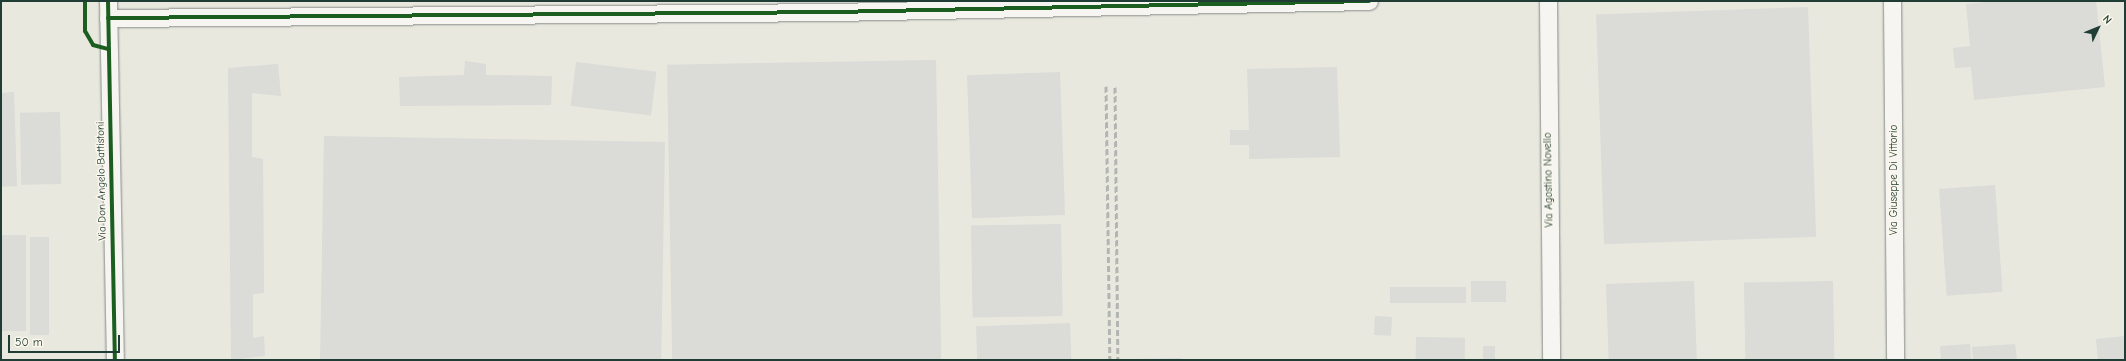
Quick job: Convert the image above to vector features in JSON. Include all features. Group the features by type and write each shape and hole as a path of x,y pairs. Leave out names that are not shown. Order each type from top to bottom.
{"street":[{"name":"Via Don Angelo Battistoni","path":"108,1 115,360"},
{"path":"108,18 834,7 1369,1"},
{"name":"Via Agostino Novello","path":"1548,1 1551,360"},
{"name":"Via Giuseppe Di Vittorio","path":"1892,1 1895,360"}],"shaded area":[{"path":"1,1 2125,1 2125,360 1,360"}],"building":[{"path":"1996,1 2096,1 2105,87 1974,100 1971,67 1955,68 1953,48 1970,46 1966,4"},
{"path":"1808,7 1816,237 1604,244 1596,14"},
{"path":"936,60 941,360 672,360 667,65"},
{"path":"465,61 486,64 486,75 552,76 551,105 400,106 399,77 464,75"},
{"path":"576,62 656,72 651,116 571,106"},
{"path":"278,64 281,96 252,93 252,157 263,159 264,293 253,294 253,338 264,336 265,356 231,360 228,68"},
{"path":"1337,67 1340,157 1249,159 1249,145 1230,145 1230,130 1249,130 1247,69"},
{"path":"1060,72 1065,215 972,218 967,75"},
{"path":"14,92 17,186 1,187 1,93"},
{"path":"60,112 61,184 21,185 20,113"},
{"path":"324,136 665,142 661,360 320,360"},
{"path":"1995,185 2002,292 1947,296 1939,189"},
{"path":"1061,224 1063,316 973,318 971,226"},
{"path":"1,235 26,235 26,331 1,331"},
{"path":"30,237 49,237 49,335 30,335"},
{"path":"1471,281 1506,281 1506,302 1471,302"},
{"path":"1694,281 1697,360 1609,360 1606,284"},
{"path":"1833,281 1834,360 1745,360 1744,283"},
{"path":"1390,287 1466,287 1466,303 1390,303"},
{"path":"1375,316 1392,317 1391,336 1374,335"},
{"path":"1070,323 1071,360 977,360 976,326"},
{"path":"2125,336 2125,360 2098,360 2096,339"},
{"path":"1416,337 1465,338 1465,360 1416,360"},
{"path":"1970,344 1971,360 1941,360 1940,346"},
{"path":"2015,344 2017,360 1973,360 1972,347"},
{"path":"1483,346 1495,346 1495,360 1483,360"},
{"path":"1181,358 1181,360 1134,360 1134,359"}],"railway":[{"path":"1106,86 1110,360"},
{"path":"1115,87 1118,360"}],"cycle path":[{"path":"85,1 85,31 93,45 108,49"},
{"path":"108,1 115,360"},
{"path":"108,18 834,12 1369,1"}]}
